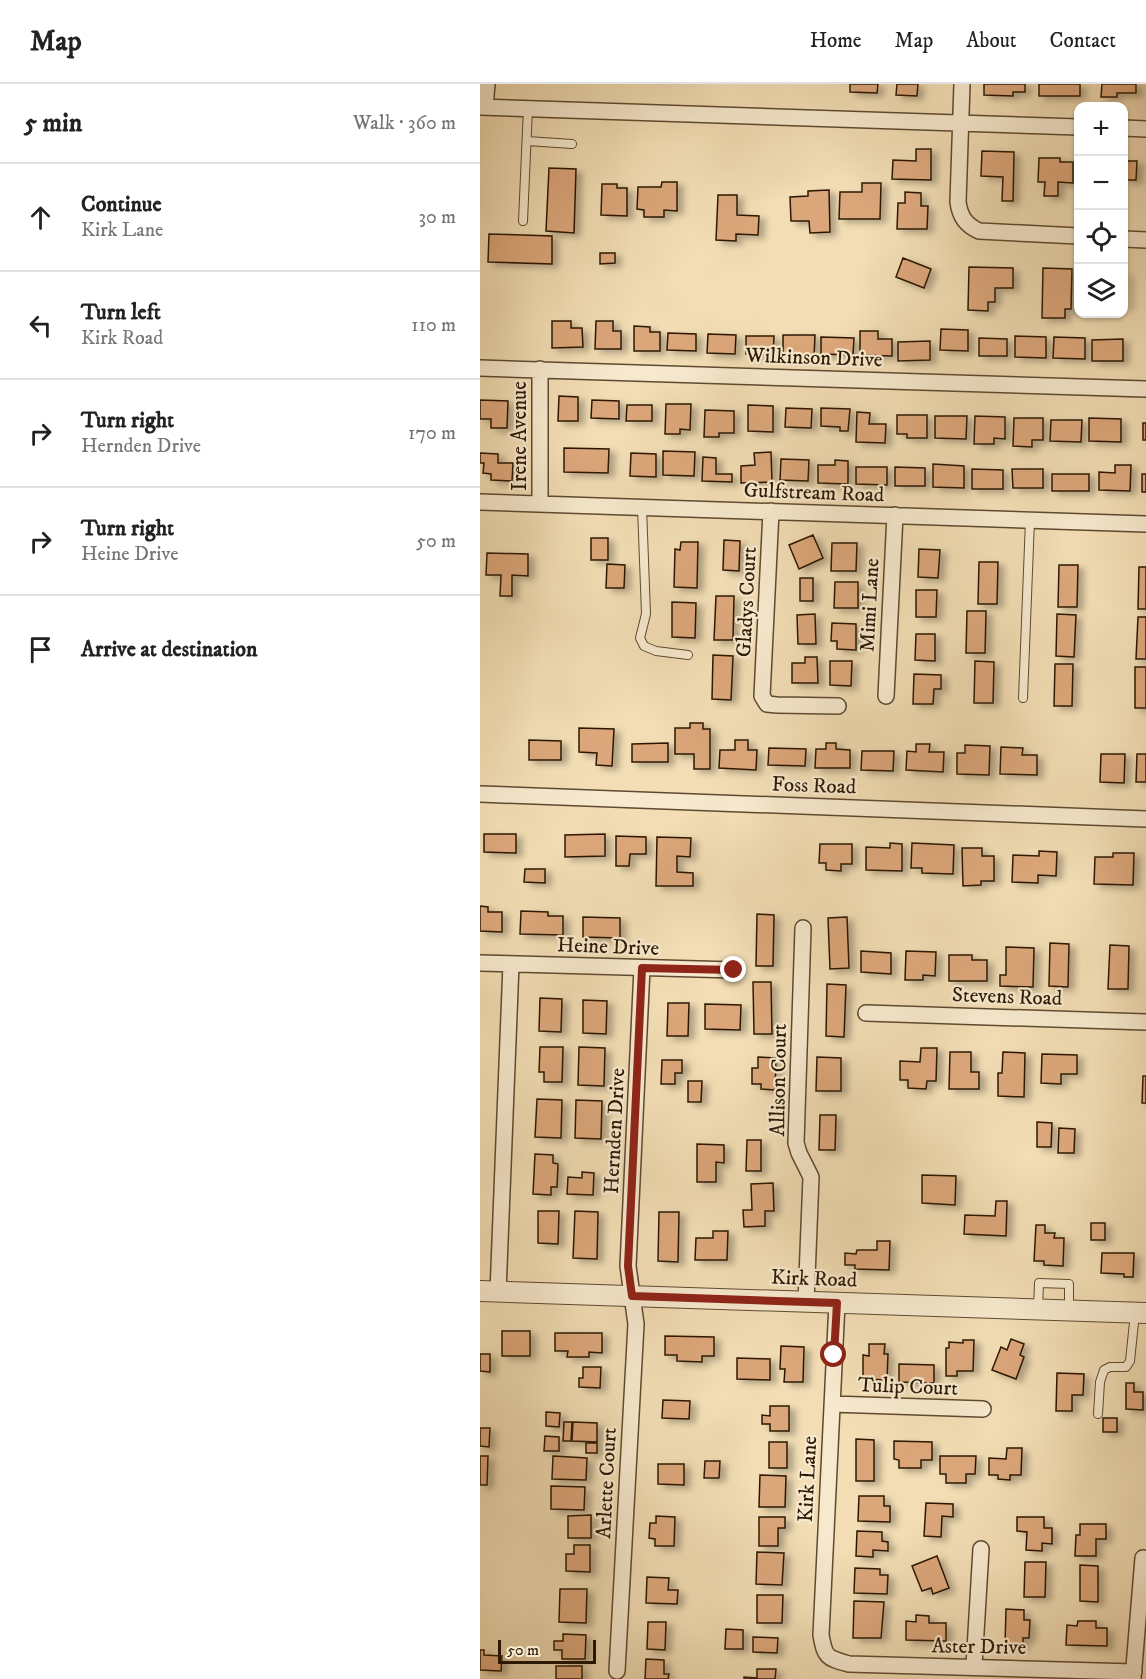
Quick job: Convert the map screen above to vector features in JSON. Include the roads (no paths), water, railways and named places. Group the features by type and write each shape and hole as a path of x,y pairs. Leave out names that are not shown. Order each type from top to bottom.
{"street":[{"path":"487,84 483,107 1074,127"},
{"path":"962,84 958,202 964,220 970,227 979,231 1074,236"},
{"path":"1128,128 1146,129"},
{"path":"1128,239 1146,240"},
{"name":"Wilkinson Drive","path":"480,368 1146,389"},
{"name":"Irene Avenue","path":"540,369 540,504"},
{"name":"Gulfstream Road","path":"480,502 1146,524"},
{"name":"Gladys Court","path":"771,511 762,696 767,704 838,706"},
{"name":"Mimi Lane","path":"886,696 895,515"},
{"name":"Foss Road","path":"480,794 1146,819"},
{"name":"Allison Court","path":"802,928 796,1143 810,1177 806,1302"},
{"name":"Heine Drive","path":"480,963 734,970"},
{"path":"489,1292 511,964"},
{"name":"Hernden Drive","path":"632,1296 628,1266 642,968"},
{"name":"Stevens Road","path":"866,1013 1146,1022"},
{"name":"Kirk Road","path":"489,1292 1140,1313"},
{"name":"Arlette Court","path":"617,1671 636,1324 632,1296"},
{"name":"Kirk Lane","path":"826,1655 821,1635 837,1303"},
{"name":"Tulip Court","path":"832,1404 983,1409"},
{"path":"974,1666 981,1549"},
{"path":"1133,1675 1143,1558"},
{"name":"Aster Drive","path":"826,1655 832,1660 894,1673 974,1666 1133,1675"}],"lane":[{"path":"523,220 528,108"},
{"path":"527,141 572,144"},
{"path":"642,507 646,614 640,638 644,646 656,651 688,655"},
{"path":"1023,698 1030,520"},
{"path":"1038,1310 1039,1284 1069,1284 1069,1311"},
{"path":"1098,1414 1100,1382 1104,1370 1110,1367 1126,1367 1130,1361 1140,1313"}]}
